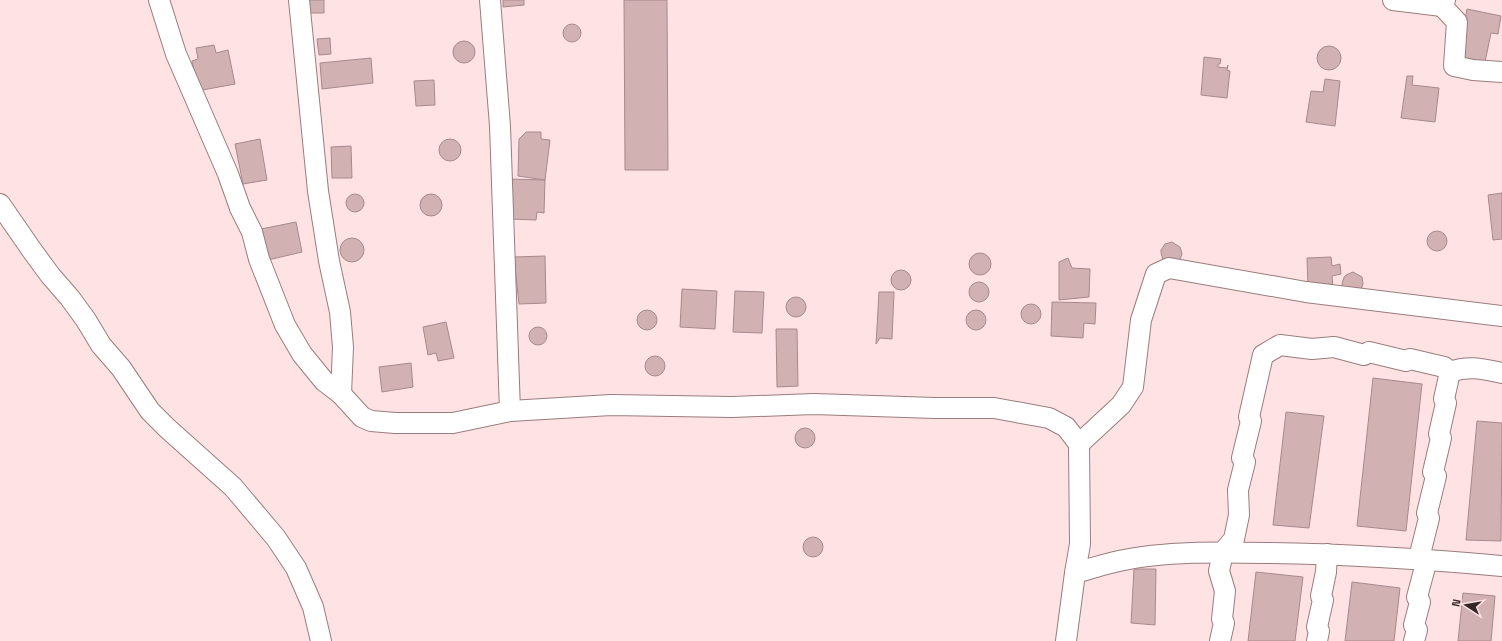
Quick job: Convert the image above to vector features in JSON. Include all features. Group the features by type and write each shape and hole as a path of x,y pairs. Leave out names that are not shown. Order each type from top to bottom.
{"street":[{"path":"159,0 176,54 228,174 240,208 252,232 259,258 285,325 302,354 324,381 341,394 362,417 370,421 402,423 453,423 510,411 611,405 732,407 814,404 935,408 994,408 1049,418 1066,427 1079,444 1080,544 1066,641"},
{"path":"299,0 318,191 329,261 340,312 343,347 341,394"},
{"path":"490,0 500,126 510,411"},
{"path":"1393,0 1443,3 1457,22 1454,66 1473,70 1502,72"},
{"path":"0,204 50,275 74,304 101,345 121,368 150,411 233,487 276,538 299,574 313,607 321,641"},
{"path":"1079,444 1120,405 1133,387 1141,320 1156,274 1169,268 1306,292 1502,316"},
{"path":"1220,641 1224,623 1222,619 1225,591 1219,571 1223,552 1234,539 1239,515 1238,490 1245,462 1242,458 1251,421 1249,417 1263,355 1280,345 1312,349 1334,347 1364,355 1369,352 1406,361 1410,359 1444,367 1450,372"},
{"path":"1450,372 1462,367 1502,373"},
{"path":"1414,641 1417,630 1414,625 1420,602 1417,597 1425,567 1419,558 1429,518 1427,514 1436,476 1433,472 1441,438 1439,434 1446,403 1444,399 1450,372"},
{"path":"1076,573 1128,559 1159,555 1223,552 1419,558 1502,566"},
{"path":"1317,641 1319,631 1316,627 1323,600 1321,596 1326,572 1327,554"}],"building":[{"path":"306,0 324,0 324,13 305,13"},
{"path":"503,0 524,0 524,5 503,7"},
{"path":"624,0 667,0 668,170 625,170"},
{"path":"1467,9 1501,16 1498,34 1491,33 1485,62 1459,57"},
{"path":"572,24 578,27 581,33 578,39 572,42 566,39 563,33 566,27"},
{"path":"330,38 331,54 319,55 317,39"},
{"path":"464,41 468,42 474,48 474,56 468,62 464,63 460,62 454,56 453,52 454,48 460,42"},
{"path":"214,45 216,53 228,50 235,84 197,91 192,61 198,59 196,48"},
{"path":"1329,46 1334,47 1340,53 1340,63 1334,69 1329,70 1324,69 1318,63 1317,58 1318,53 1324,47"},
{"path":"1204,57 1221,59 1218,67 1227,68 1228,65 1227,70 1230,71 1227,98 1201,95"},
{"path":"371,58 373,83 322,89 320,63"},
{"path":"1407,76 1413,76 1412,85 1439,88 1435,122 1401,118"},
{"path":"1325,79 1340,81 1335,126 1306,122 1311,91 1323,92"},
{"path":"434,80 435,105 416,106 414,81"},
{"path":"526,132 541,132 541,139 550,140 545,180 518,176 519,139"},
{"path":"260,139 267,180 243,184 235,144"},
{"path":"450,139 454,140 460,146 460,154 454,160 450,161 446,160 440,154 439,150 440,146 446,140"},
{"path":"351,146 352,178 332,178 331,147"},
{"path":"509,179 545,180 544,213 537,212 536,220 508,219"},
{"path":"1502,193 1502,239 1493,240 1488,195"},
{"path":"355,194 361,197 364,203 361,209 355,212 349,209 346,203 349,197"},
{"path":"431,194 435,195 441,201 441,209 435,215 431,216 427,215 421,209 420,205 421,201 427,195"},
{"path":"296,222 302,252 268,260 261,229"},
{"path":"1437,231 1444,234 1447,241 1444,248 1437,251 1430,248 1427,241 1430,234"},
{"path":"352,238 360,242 364,250 360,258 352,262 344,258 340,250 344,242"},
{"path":"1172,242 1180,247 1182,254 1181,257 1179,260 1163,260 1161,250 1165,244"},
{"path":"980,253 988,256 991,264 988,272 980,275 972,272 969,264 972,256"},
{"path":"545,256 546,303 519,304 514,257"},
{"path":"1331,257 1332,266 1340,264 1341,274 1332,276 1333,288 1308,289 1307,258"},
{"path":"1068,258 1072,268 1090,269 1089,297 1059,300 1059,262"},
{"path":"901,270 908,273 911,280 908,287 901,290 894,287 891,280 894,273"},
{"path":"1353,272 1362,277 1363,284 1361,290 1343,288 1342,284 1344,277"},
{"path":"979,282 986,285 989,292 986,299 979,302 972,299 969,292 972,285"},
{"path":"682,289 717,291 715,329 680,327"},
{"path":"735,291 764,292 762,333 733,332"},
{"path":"879,292 894,292 892,339 880,338 876,344"},
{"path":"796,297 803,300 806,307 803,314 796,317 789,314 786,307 789,300"},
{"path":"1052,302 1096,303 1095,324 1084,323 1083,338 1051,336"},
{"path":"1031,304 1038,307 1041,314 1038,321 1031,324 1024,321 1021,314 1024,307"},
{"path":"647,310 654,313 657,320 654,327 647,330 640,327 637,320 640,313"},
{"path":"976,310 983,313 986,320 983,327 976,330 969,327 966,320 969,313"},
{"path":"446,322 454,358 438,361 436,353 428,355 423,327"},
{"path":"538,327 544,330 547,336 544,342 538,345 532,342 529,336 532,330"},
{"path":"776,329 797,329 798,386 777,387"},
{"path":"655,356 662,359 665,366 662,373 655,376 648,373 645,366 648,359"},
{"path":"411,363 413,387 382,392 379,367"},
{"path":"1373,378 1422,384 1406,531 1357,526"},
{"path":"1286,412 1324,416 1309,528 1273,525"},
{"path":"1477,421 1502,423 1501,541 1466,540"},
{"path":"805,428 812,431 815,438 812,445 805,448 798,445 795,438 798,431"},
{"path":"813,537 820,540 823,547 820,554 813,557 806,554 803,547 806,540"},
{"path":"1134,569 1156,569 1155,625 1131,623"},
{"path":"1256,572 1303,577 1295,641 1248,641"},
{"path":"1352,582 1400,588 1394,641 1345,641"},
{"path":"1463,593 1495,596 1491,641 1458,641"}]}
